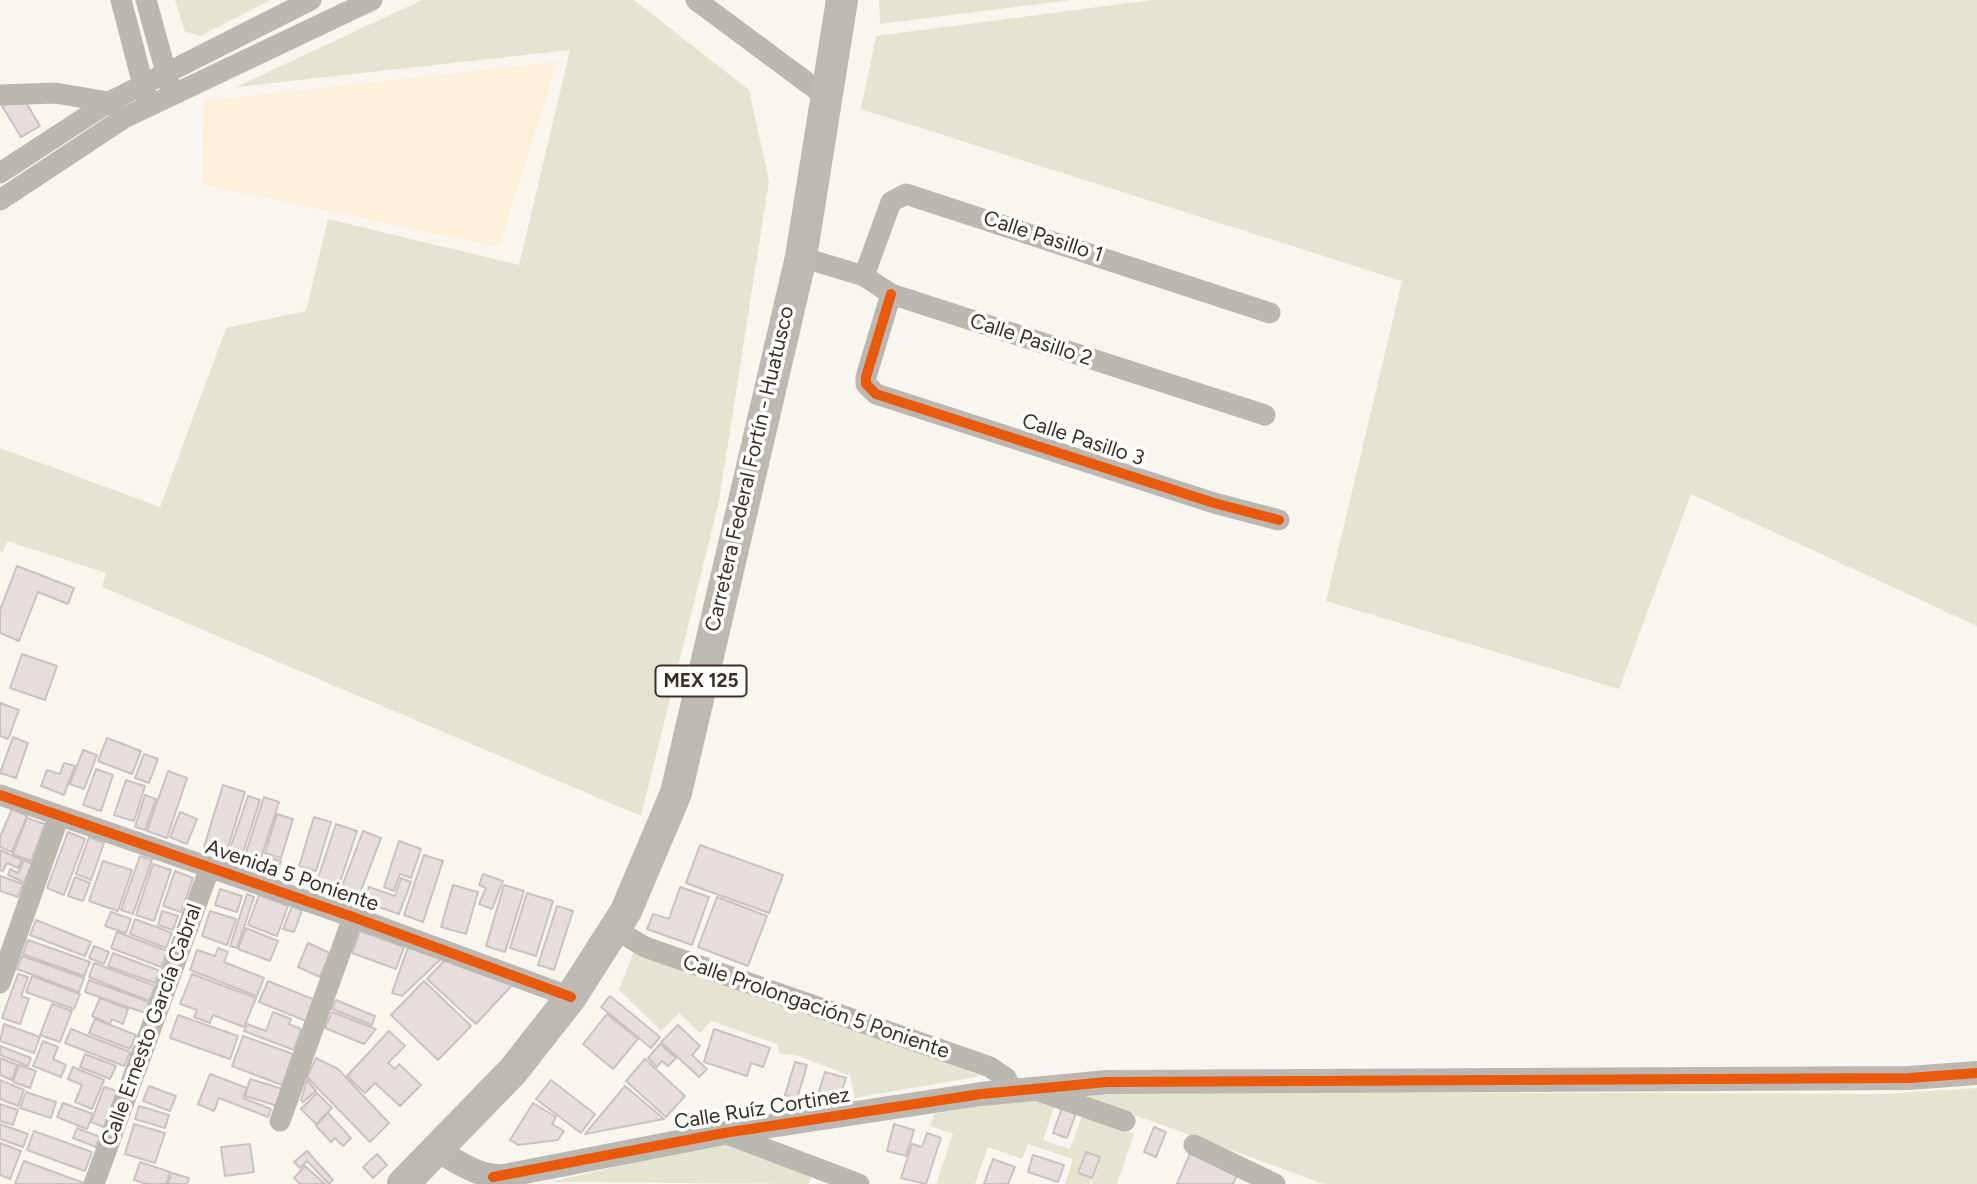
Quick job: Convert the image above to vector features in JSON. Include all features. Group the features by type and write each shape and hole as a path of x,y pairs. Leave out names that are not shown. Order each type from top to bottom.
{"main road":[{"name":"Carretera Federal Fortín - Huatusco","path":"403,1184 513,1071 571,997 626,911 676,793 801,257 842,0"}],"street":[{"path":"121,0 149,107"},
{"path":"146,0 173,95"},
{"path":"0,173 108,102 311,0"},
{"path":"0,200 124,118 372,0"},
{"path":"696,0 828,98"},
{"path":"0,95 55,93 108,102 124,118"},
{"name":"Calle Pasillo 1","path":"864,276 891,202 906,194 1270,313"},
{"name":"Calle Pasillo 2","path":"801,257 864,276 891,294 1265,415"},
{"name":"Calle Pasillo 3","path":"891,294 866,377 866,384 876,394 1214,503 1279,520"},
{"name":"Avenida 5 Poniente","path":"0,795 353,917 571,997"},
{"path":"0,983 59,816"},
{"name":"Calle Ernesto García Cabral","path":"94,1184 210,867"},
{"path":"280,1121 353,917"},
{"name":"Calle Prolongación 5 Poniente","path":"615,929 645,947 990,1067 1026,1088 1125,1121"},
{"name":"Calle Ruíz Cortinez","path":"501,1180 724,1133 1026,1088 1107,1082 1909,1078 1977,1073"},
{"path":"724,1133 859,1184"},
{"path":"1194,1145 1241,1176 1275,1184"},
{"path":"437,1150 469,1169 501,1180"}],"shaded area":[{"path":"557,62 499,247 202,184 204,101"}],"green space":[{"path":"175,0 271,0 200,36 185,32"},
{"path":"422,0 634,0 749,90 769,181 719,501 641,816 102,587 106,573 7,541 3,552 0,551 0,448 160,507 226,328 306,311 328,219 519,265 570,50 236,87"},
{"path":"879,0 1071,0 880,24"},
{"path":"1152,0 1977,0 1977,626 1691,494 1619,689 1326,601 1402,281 861,109 876,36"},
{"path":"635,948 981,1076 855,1098 850,1076 797,1055 780,1054 777,1044 711,1021 700,1033 679,1013 661,1031 619,990"},
{"path":"1977,1088 1977,1184 1324,1184 1069,1091 1883,1094"},
{"path":"1027,1098 1054,1107 1043,1140 1070,1149 1082,1116 1134,1134 1117,1184 1092,1184 1092,1179 1090,1184 1065,1184 1073,1159 1028,1144 1022,1159 988,1147 975,1184 936,1184 953,1134 930,1126 934,1114"},
{"path":"724,1142 812,1176 808,1184 550,1182"}],"building":[{"path":"24,99 40,126 21,137 2,106"},
{"path":"17,566 74,588 68,604 38,592 19,641 0,633 0,610"},
{"path":"22,654 57,666 45,700 10,688"},
{"path":"0,703 19,710 8,739 0,736"},
{"path":"13,737 28,743 16,778 0,773"},
{"path":"107,738 141,751 132,774 98,761"},
{"path":"83,750 97,755 84,789 70,784"},
{"path":"144,754 158,759 149,783 135,778"},
{"path":"64,763 75,766 64,795 41,786 47,770 60,774"},
{"path":"96,769 113,775 101,811 83,805"},
{"path":"168,771 187,778 167,838 147,831"},
{"path":"126,780 145,786 134,821 114,815"},
{"path":"223,785 245,792 226,854 204,847"},
{"path":"145,795 156,799 145,830 135,827"},
{"path":"248,796 260,800 241,859 228,855"},
{"path":"264,797 279,802 258,867 243,862"},
{"path":"12,809 27,816 12,852 0,847 0,837"},
{"path":"180,812 197,819 187,844 170,837"},
{"path":"277,814 293,819 281,858 265,853"},
{"path":"314,817 331,822 316,871 299,866"},
{"path":"27,818 45,824 31,861 13,854"},
{"path":"336,824 357,831 339,885 318,878"},
{"path":"363,831 381,838 357,901 339,894"},
{"path":"68,832 85,839 64,895 47,888"},
{"path":"89,837 104,843 91,880 76,874"},
{"path":"399,841 421,849 411,878 400,874 394,891 384,887"},
{"path":"700,845 783,875 769,913 686,883"},
{"path":"0,850 22,860 18,868 7,863 3,871 0,870"},
{"path":"424,855 443,861 423,922 404,915"},
{"path":"140,856 152,860 133,914 121,910"},
{"path":"266,856 281,861 276,875 261,870"},
{"path":"24,860 32,864 24,882 8,875 10,869 18,873"},
{"path":"103,861 132,870 118,911 89,901"},
{"path":"153,864 171,870 154,921 136,915"},
{"path":"175,871 193,878 181,912 163,906"},
{"path":"483,874 503,881 492,909 479,904 486,888 479,885"},
{"path":"0,876 23,884 18,897 0,891"},
{"path":"75,877 90,883 83,901 68,896"},
{"path":"401,878 411,882 399,914 364,902 369,887 395,896"},
{"path":"453,885 478,892 466,934 441,927"},
{"path":"504,885 524,891 505,952 486,946"},
{"path":"680,887 709,897 692,945 647,929 653,914 669,919"},
{"path":"220,889 242,896 237,912 215,905"},
{"path":"527,893 553,901 536,956 510,948"},
{"path":"247,894 254,897 237,948 230,946"},
{"path":"259,895 288,906 277,936 248,925"},
{"path":"717,897 767,916 748,966 698,947"},
{"path":"292,906 302,910 294,932 283,929"},
{"path":"557,906 573,911 554,970 538,965"},
{"path":"162,911 178,916 173,930 158,925"},
{"path":"210,911 236,919 227,945 202,936"},
{"path":"111,912 131,919 126,933 105,926"},
{"path":"135,919 172,933 166,948 130,934"},
{"path":"36,920 91,942 85,956 30,935"},
{"path":"246,928 278,941 270,961 238,949"},
{"path":"360,931 404,947 396,969 352,953"},
{"path":"117,932 167,951 161,967 111,948"},
{"path":"28,940 90,962 84,976 23,954"},
{"path":"308,943 330,953 320,977 298,967"},
{"path":"409,944 444,956 402,996 392,993"},
{"path":"94,946 109,952 104,964 89,958"},
{"path":"218,948 228,952 224,962 264,978 257,996 190,970 197,950 215,956"},
{"path":"113,953 160,971 155,983 108,966"},
{"path":"22,956 84,978 79,992 17,969"},
{"path":"447,958 513,984 476,1024 427,979"},
{"path":"94,963 155,986 149,1001 89,977"},
{"path":"18,974 28,977 21,996 29,999 20,1024 2,1018"},
{"path":"192,974 256,998 244,1027 213,1015 210,1023 194,1017 197,1010 180,1004"},
{"path":"32,976 80,994 74,1009 26,992"},
{"path":"89,980 149,1002 145,1013 85,992"},
{"path":"268,981 315,1000 306,1021 259,1002"},
{"path":"424,981 471,1026 438,1060 391,1015"},
{"path":"610,996 660,1037 651,1048 601,1007"},
{"path":"100,998 128,1009 123,1024 112,1019 110,1024 92,1016"},
{"path":"336,1000 375,1016 372,1025 332,1009"},
{"path":"52,1004 72,1011 60,1042 40,1035"},
{"path":"273,1012 291,1019 289,1024 301,1029 294,1050 244,1031 247,1024 266,1031"},
{"path":"332,1012 376,1029 364,1044 325,1028"},
{"path":"607,1014 638,1039 613,1069 583,1044"},
{"path":"178,1015 238,1036 230,1059 170,1038"},
{"path":"95,1019 136,1035 130,1049 89,1033"},
{"path":"4,1024 40,1037 34,1053 0,1041"},
{"path":"678,1025 700,1046 692,1055 707,1069 699,1077 661,1042"},
{"path":"71,1029 130,1052 124,1066 65,1043"},
{"path":"714,1029 770,1048 763,1067 751,1063 747,1076 704,1062"},
{"path":"389,1031 405,1046 388,1063 395,1069 399,1064 421,1085 400,1106 375,1083 365,1093 347,1076"},
{"path":"243,1036 293,1054 282,1085 232,1066"},
{"path":"43,1041 58,1047 53,1059 66,1065 61,1077 33,1066"},
{"path":"660,1044 676,1058 668,1066 662,1061 657,1067 648,1058"},
{"path":"0,1046 31,1058 28,1066 0,1055"},
{"path":"85,1054 116,1066 110,1079 80,1067"},
{"path":"0,1058 17,1065 12,1080 0,1075"},
{"path":"316,1058 338,1069 389,1123 370,1142 307,1077"},
{"path":"645,1059 685,1096 666,1117 626,1081"},
{"path":"795,1062 807,1065 797,1099 785,1095"},
{"path":"19,1065 36,1071 30,1088 13,1082"},
{"path":"73,1067 104,1080 92,1109 75,1102 82,1085 68,1079"},
{"path":"825,1072 846,1078 839,1099 816,1101"},
{"path":"210,1074 247,1088 243,1098 271,1109 268,1117 219,1098 214,1111 198,1104"},
{"path":"250,1079 283,1089 278,1106 245,1096"},
{"path":"0,1080 24,1090 18,1106 0,1099"},
{"path":"307,1080 316,1091 303,1102 301,1100"},
{"path":"551,1080 595,1114 581,1133 536,1099"},
{"path":"149,1086 176,1096 170,1111 143,1101"},
{"path":"625,1086 664,1119 585,1134"},
{"path":"104,1087 117,1091 104,1127 91,1122"},
{"path":"26,1092 56,1102 51,1118 20,1108"},
{"path":"317,1093 332,1108 316,1124 301,1109"},
{"path":"63,1103 93,1114 87,1129 57,1117"},
{"path":"533,1103 556,1117 552,1124 564,1131 558,1140 518,1145 510,1140"},
{"path":"0,1104 18,1110 13,1125 0,1121"},
{"path":"139,1106 169,1115 165,1128 135,1119"},
{"path":"1062,1108 1076,1113 1067,1138 1053,1133"},
{"path":"328,1113 351,1138 343,1146 335,1138 331,1142 316,1126"},
{"path":"0,1124 28,1134 23,1147 0,1139"},
{"path":"134,1124 165,1133 155,1163 125,1154"},
{"path":"894,1124 914,1130 906,1156 887,1151"},
{"path":"1154,1127 1166,1132 1156,1157 1144,1152"},
{"path":"77,1128 100,1137 96,1147 73,1138"},
{"path":"34,1131 92,1152 85,1171 27,1150"},
{"path":"927,1133 941,1138 926,1184 901,1178 912,1144 922,1147"},
{"path":"0,1143 21,1151 10,1179 0,1175"},
{"path":"250,1144 254,1172 225,1176 221,1147"},
{"path":"307,1151 333,1180 329,1184 307,1161 300,1168 294,1162"},
{"path":"1191,1151 1239,1170 1233,1184 1177,1184"},
{"path":"1086,1152 1100,1157 1092,1178 1078,1173"},
{"path":"377,1154 387,1165 373,1178 363,1167"},
{"path":"1033,1155 1064,1165 1058,1182 1028,1172"},
{"path":"993,1159 1015,1167 1008,1184 984,1184"},
{"path":"24,1161 84,1183 84,1184 15,1184"},
{"path":"140,1162 170,1172 166,1184 147,1184 134,1180"},
{"path":"305,1166 325,1184 300,1184 294,1178"},
{"path":"172,1173 189,1178 187,1184 168,1184"}],"cycle path":[{"path":"891,294 866,377 866,384 876,394 1214,503 1279,520"},
{"path":"0,795 353,917 571,997"},
{"path":"493,1177 724,1133 981,1094 1107,1082 1909,1078 1977,1073"}]}
